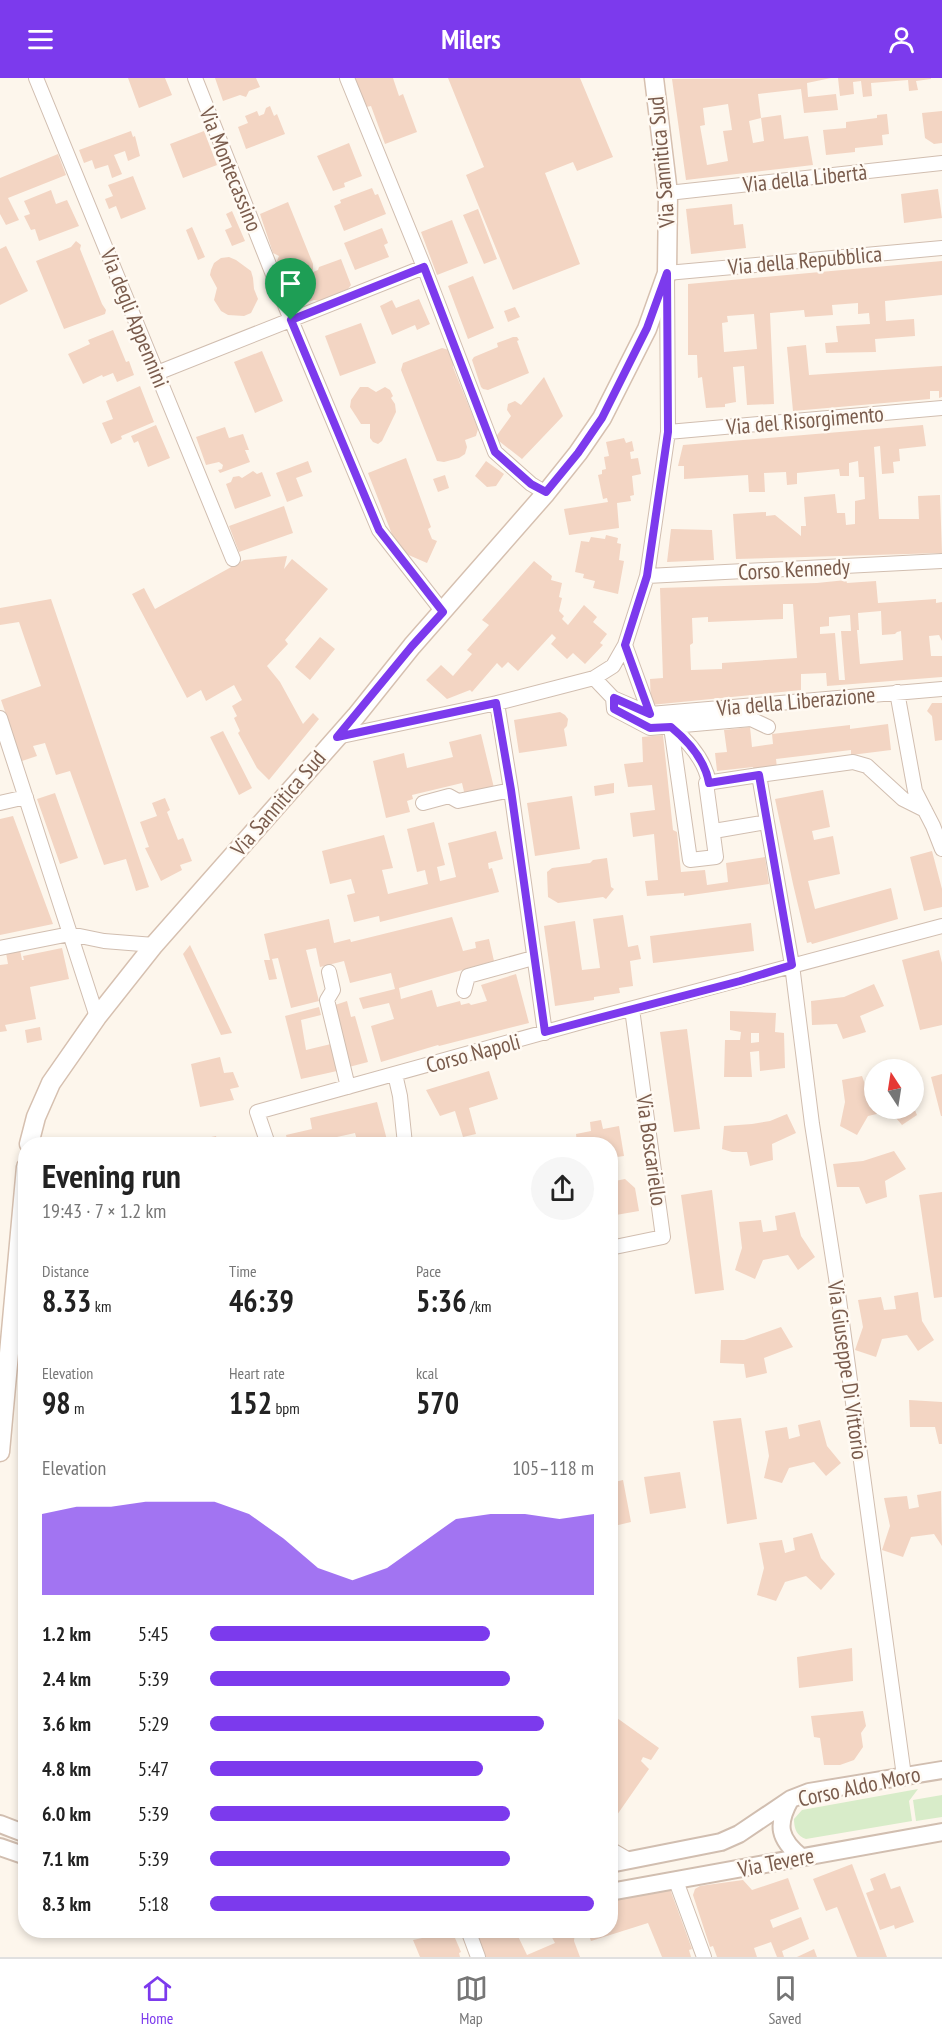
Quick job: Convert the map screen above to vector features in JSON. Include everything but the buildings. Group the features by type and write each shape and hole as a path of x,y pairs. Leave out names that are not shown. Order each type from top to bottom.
{"main road":[{"name":"Via Sannitica Sud","path":"31,1137 36,1117 51,1083 97,1017 154,945 337,737 412,646 546,492 578,453 602,418 647,328 667,273 669,193 654,78"},
{"path":"0,1452 18,1255"}],"street":[{"name":"Via degli Appennini","path":"36,78 233,559"},
{"name":"Via Montecassino","path":"195,78 291,320 379,530 443,612"},
{"path":"347,78 424,267 495,452 531,484 546,492"},
{"name":"Via della Libertà","path":"669,193 942,164"},
{"name":"Via della Repubblica","path":"667,273 942,248"},
{"path":"157,373 424,267"},
{"path":"337,737 496,703 594,678 613,666 625,645 647,576 668,432 667,273"},
{"name":"Via del Risorgimento","path":"668,432 942,408"},
{"name":"Corso Kennedy","path":"647,576 942,561"},
{"path":"625,645 650,714"},
{"name":"Via della Liberazione","path":"594,678 614,698 650,714 942,688"},
{"path":"897,692 915,791 938,828 942,849"},
{"name":"Via della Liberazione","path":"614,698 614,709 650,728 751,719 768,727"},
{"path":"496,703 511,790 545,1032"},
{"path":"0,718 97,1017"},
{"path":"671,727 690,860 716,857 706,783 853,762 867,766 903,799 925,810"},
{"path":"671,727 688,741 707,772 709,783"},
{"path":"759,775 792,965"},
{"path":"423,803 449,796 458,801 511,790"},
{"path":"0,803 26,797"},
{"path":"714,831 767,822"},
{"name":"Corso Napoli","path":"266,1137 257,1112 942,926"},
{"path":"0,948 70,934 104,941 154,945"},
{"path":"464,992 468,976 533,958"},
{"name":"Via Giuseppe Di Vittorio","path":"792,965 812,1124 836,1278 904,1776"},
{"path":"329,972 333,990 327,1000 348,1087"},
{"name":"Via Boscariello","path":"618,1246 663,1237 632,1009"},
{"path":"395,1074 404,1137"},
{"name":"Corso Aldo Moro","path":"618,1862 722,1842 739,1834 791,1799 809,1792 942,1770"},
{"path":"791,1799 782,1815 782,1832 789,1847 801,1857"},
{"path":"0,1824 18,1831"},
{"name":"Via Tevere","path":"618,1891 942,1832"},
{"path":"0,1847 18,1853"},
{"path":"618,1854 629,1860"},
{"path":"676,1881 704,1957"},
{"path":"471,1938 478,1957"}],"green space":[{"path":"918,1789 909,1801 912,1821 806,1839 800,1836 795,1829 794,1819 802,1810"},
{"path":"942,1795 942,1817 916,1821 913,1800"}],"route":[{"path":"424,267 495,452 531,484 546,492 578,453 602,418 647,328 667,273 668,432 647,576 625,645 650,714 614,698 614,709 650,728 671,727 688,741 707,772 709,783 759,775 792,965 740,981 545,1032 511,790 496,703 337,737 443,612 379,530 291,320 424,267"}]}
